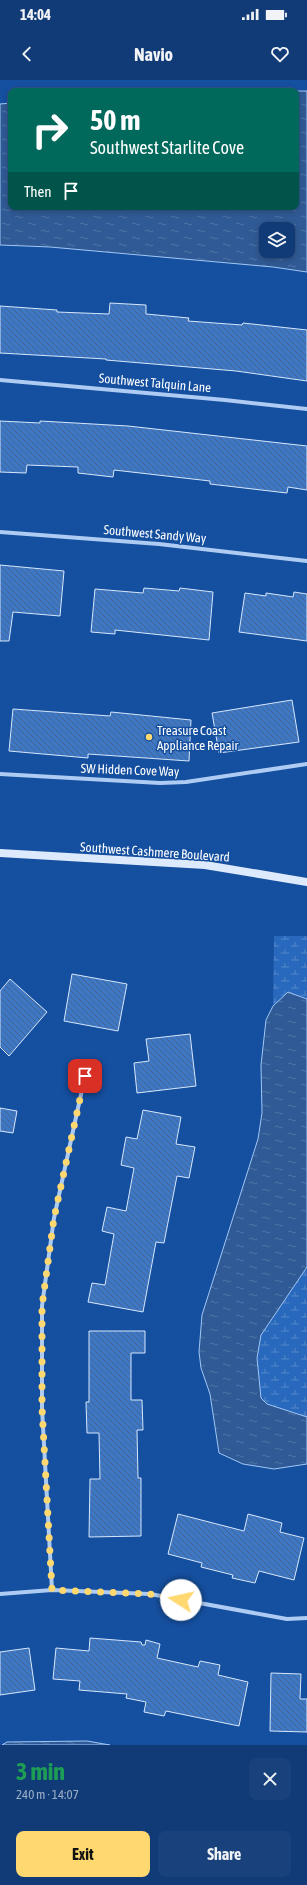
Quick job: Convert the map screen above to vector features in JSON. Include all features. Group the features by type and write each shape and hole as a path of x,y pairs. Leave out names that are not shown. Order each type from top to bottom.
{"street":[{"name":"Southwest Talquin Lane","path":"0,380 225,400 307,409"},
{"name":"Southwest Sandy Way","path":"0,532 160,544 307,561"},
{"name":"SW Hidden Cove Way","path":"0,774 160,783 186,782 307,764"},
{"name":"Southwest Cashmere Boulevard","path":"0,853 205,865 307,882"},
{"path":"52,1590 42,1408 42,1306 54,1218 85,1076"},
{"path":"0,1594 52,1590 150,1594 287,1619 307,1618"}],"green space":[{"path":"274,936 307,936 307,999 288,992 273,1006"},
{"path":"307,1267 307,1417 267,1404 261,1398 257,1358 261,1335"}],"water":[{"path":"299,91 307,91 307,272 273,267 50,247 0,245 0,104 8,103 8,210 299,210"},
{"path":"288,992 307,999 307,1267 261,1335 257,1358 261,1398 267,1404 307,1417 307,1464 274,1469 243,1464 219,1453 210,1394 201,1368 199,1352 202,1315 258,1139 262,1113 261,1065 266,1020 273,1006"},
{"path":"87,1741 110,1745 2,1745 7,1742"}],"building":[{"path":"110,303 146,305 146,314 189,318 188,321 242,325 243,323 307,330 307,381 236,371 106,359 0,353 0,306 57,310 57,312 109,314"},
{"path":"0,421 40,423 40,421 128,426 307,446 307,490 288,487 287,493 210,484 210,481 114,470 113,477 78,473 78,467 27,465 26,473 0,472"},
{"path":"0,565 64,571 60,616 13,612 9,641 0,641"},
{"path":"144,588 179,591 180,588 213,592 209,640 115,630 115,634 91,632 95,589 143,593"},
{"path":"294,592 307,594 307,641 239,632 245,593 266,596 266,593 293,597"},
{"path":"292,700 299,742 219,753 212,713"},
{"path":"13,709 110,716 111,712 191,720 189,761 88,754 88,758 9,751"},
{"path":"72,974 127,984 118,1031 64,1021"},
{"path":"10,979 47,1012 9,1056 0,1047 0,991"},
{"path":"190,1034 196,1086 137,1093 134,1063 149,1061 146,1039"},
{"path":"0,1108 17,1111 13,1133 0,1131"},
{"path":"143,1110 181,1117 176,1144 195,1147 189,1178 177,1176 164,1243 156,1242 143,1312 88,1302 92,1283 105,1285 114,1234 102,1231 107,1207 126,1211 134,1168 121,1165 126,1137 137,1139"},
{"path":"89,1331 145,1331 145,1353 131,1353 131,1400 142,1400 143,1430 137,1430 138,1478 141,1478 141,1536 89,1537 90,1479 100,1479 99,1433 87,1433 86,1402 89,1402"},
{"path":"178,1514 244,1531 248,1514 282,1523 280,1532 304,1538 294,1580 259,1571 255,1583 232,1578 233,1575 201,1567 202,1563 168,1554"},
{"path":"90,1638 141,1642 142,1645 145,1645 146,1640 160,1644 157,1658 198,1667 200,1661 220,1665 218,1675 248,1682 239,1726 166,1711 164,1716 144,1712 146,1702 126,1698 127,1694 79,1690 80,1681 53,1679 56,1648 89,1651"},
{"path":"29,1648 35,1690 0,1695 0,1652"},
{"path":"271,1673 301,1674 300,1699 307,1699 307,1732 270,1731"}],"place":[{"name":"Treasure Coast Appliance Repair","path":"149,737"}],"route":[{"path":"85,1076 54,1218 42,1306 42,1408 52,1590 150,1594 181,1600"}]}
